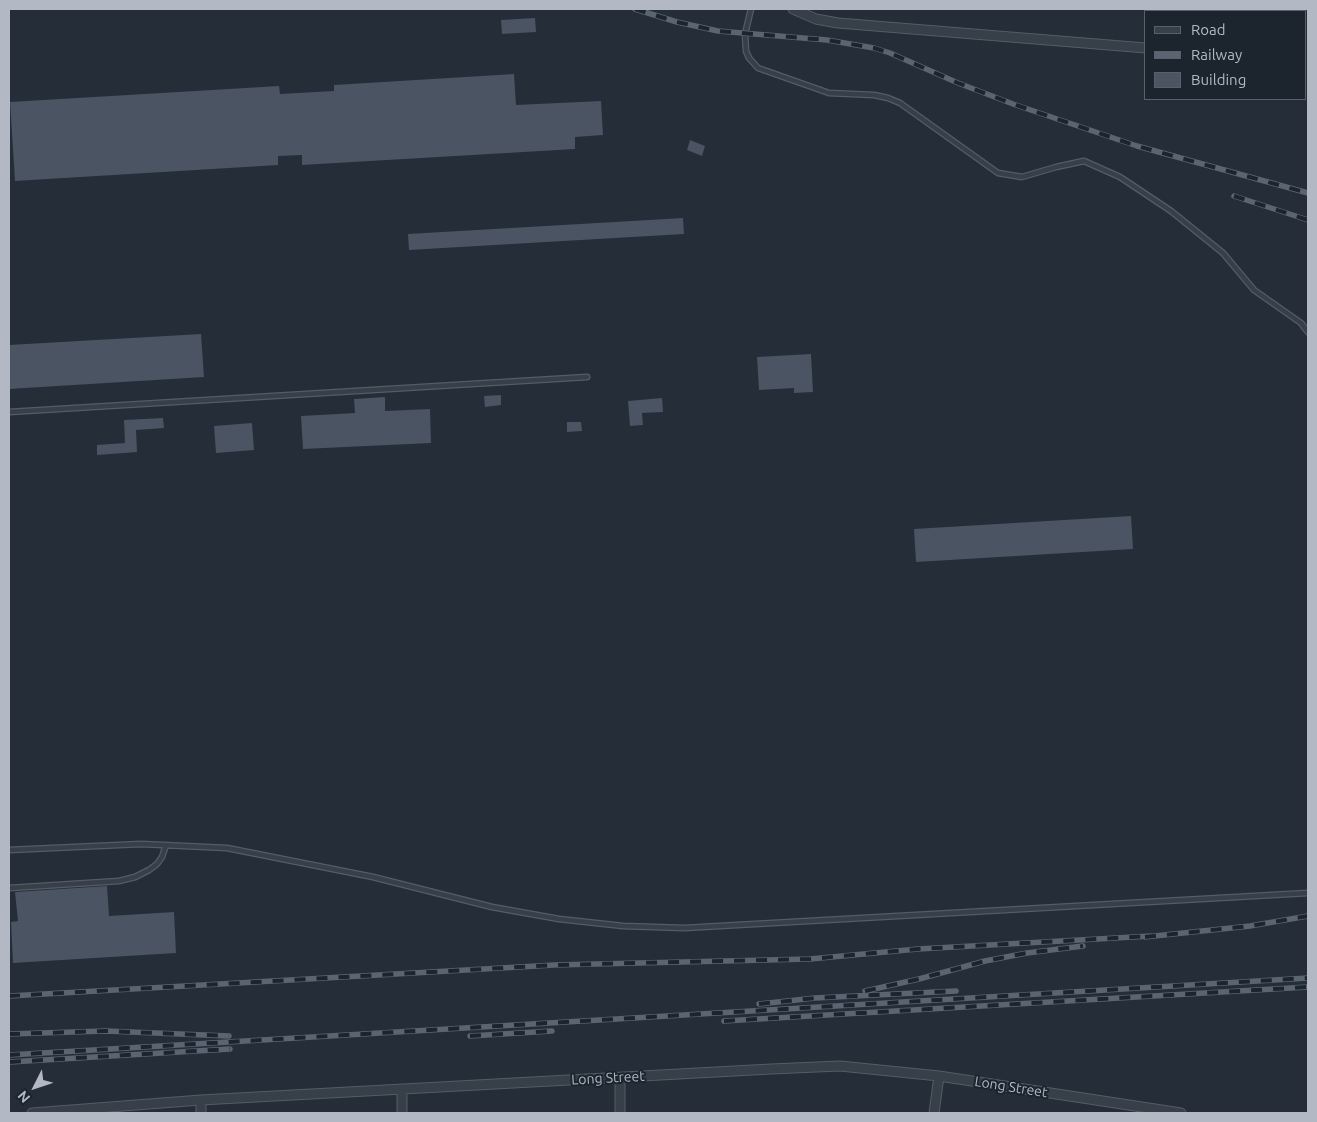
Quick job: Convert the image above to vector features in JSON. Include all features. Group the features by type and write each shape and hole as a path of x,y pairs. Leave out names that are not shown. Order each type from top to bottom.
{"street":[{"path":"793,9 816,19 838,23 1144,48"},
{"name":"Long Street","path":"32,1113 201,1100 620,1078 770,1068 840,1066 939,1076 1181,1113"},
{"path":"934,1113 939,1076"},
{"path":"620,1078 620,1113"},
{"path":"402,1089 402,1113"},
{"path":"201,1100 201,1113"}],"lane":[{"path":"751,9 745,34 746,51 753,63 764,71 829,93 874,96 888,98 900,103 998,172 1022,177 1084,161 1120,177 1172,211 1223,253 1254,290 1301,323 1308,332"},
{"path":"9,412 587,377"},
{"path":"9,850 141,844 227,848 373,877 492,907 559,919 632,927 684,928 734,926 1308,893"},
{"path":"9,888 119,881 135,877 157,864 162,857 166,845"}],"building":[{"path":"535,18 536,32 502,34 501,20"},
{"path":"514,74 516,105 601,101 603,135 575,137 575,149 302,165 302,155 278,156 278,165 15,181 10,102 279,86 280,94 334,91 334,85"},
{"path":"690,140 705,146 702,156 687,150"},
{"path":"683,218 684,234 409,250 408,234"},
{"path":"201,334 204,377 9,389 9,345"},
{"path":"811,354 813,392 794,393 794,388 759,390 757,357"},
{"path":"501,395 501,405 485,407 484,396"},
{"path":"385,397 385,411 430,409 431,443 303,449 301,416 355,413 354,399"},
{"path":"662,398 663,412 642,413 643,425 630,426 628,401"},
{"path":"163,418 164,428 136,430 137,452 97,455 97,445 125,443 124,420"},
{"path":"567,422 581,422 582,431 567,432"},
{"path":"252,423 254,450 216,453 214,426"},
{"path":"1131,516 1133,549 916,562 914,529"},
{"path":"107,886 109,916 174,912 176,953 13,963 11,922 18,921 15,892"}],"railway":[{"path":"635,9 677,22 718,31 827,40 874,48 1013,104 1137,146 1308,193"},
{"path":"1234,196 1308,220"},
{"path":"1145,937 1250,926 1308,916"},
{"path":"9,996 554,965 810,959 918,949 1151,936"},
{"path":"865,991 985,961 1027,953 1083,946"},
{"path":"9,1055 1308,978"},
{"path":"724,1021 1308,987"},
{"path":"759,1004 815,998 956,991"},
{"path":"9,1034 106,1031 229,1036"},
{"path":"470,1036 552,1031"},
{"path":"10,1062 230,1049"}]}
